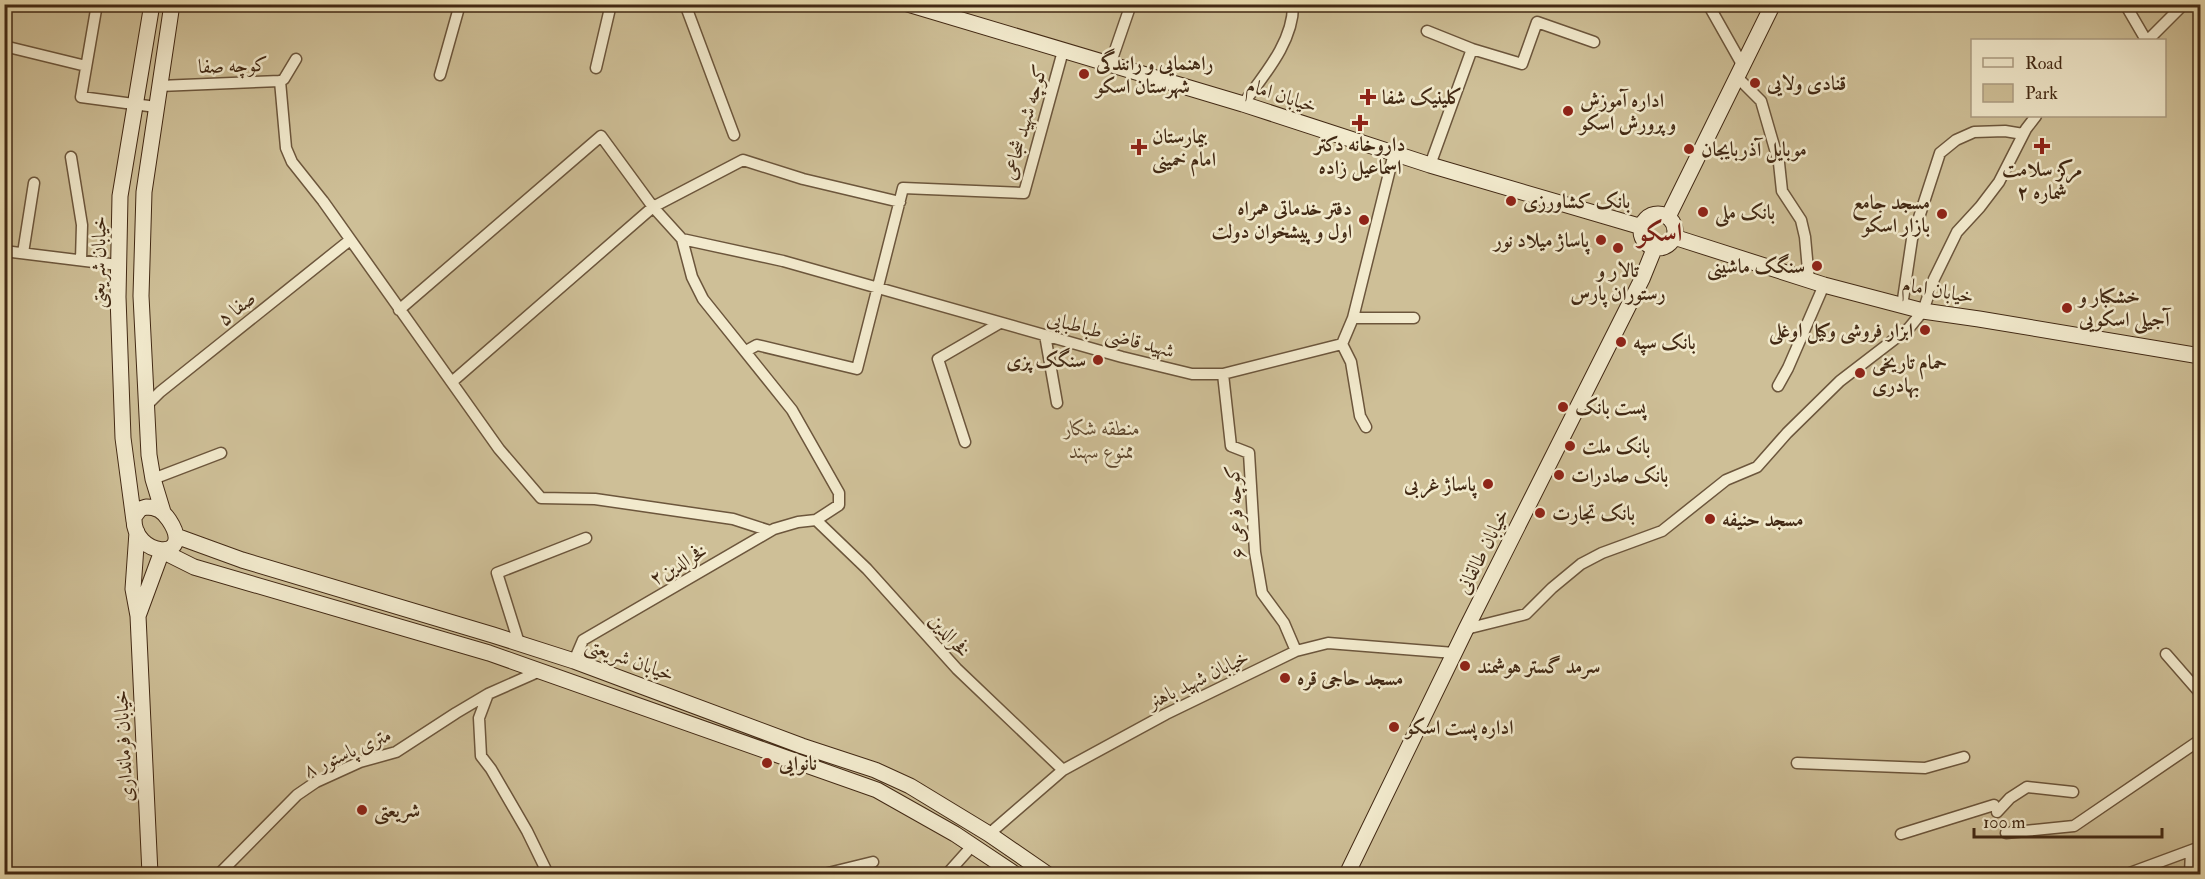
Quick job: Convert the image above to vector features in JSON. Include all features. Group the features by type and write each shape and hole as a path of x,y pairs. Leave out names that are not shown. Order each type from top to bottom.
{"main road":[{"name":"خیابان شریعتی","path":"136,527 123,438 118,297 120,196 152,4"},
{"path":"163,512 157,508 146,507 136,513 136,527 149,547 162,551 174,546 176,536 174,528 163,512 153,479 141,296 144,192 172,4"},
{"name":"خیابان امام","path":"908,4 1243,104 1430,165 1642,227"},
{"path":"1668,217 1773,4"},
{"path":"1652,215 1668,217 1675,226 1674,237 1666,246 1650,245 1643,238 1644,222 1652,215"},
{"name":"خیابان امام","path":"1674,237 1817,283 1923,312 1979,319 2200,356"},
{"name":"خیابان طالقانی","path":"1347,874 1454,653 1642,279 1655,247"},
{"path":"118,297 141,296"},
{"name":"خیابان فرمانداری","path":"136,527 133,589 138,616 150,874"},
{"name":"خیابان شریعتی","path":"176,536 242,560 574,661 802,746 875,770 910,786 989,834 1047,874"},
{"name":"خیابان شریعتی","path":"162,551 194,567 489,653 877,790 1015,874"},
{"name":"خیابان فرمانداری","path":"138,616 162,551"},
{"path":"236,579 242,560"},
{"path":"716,733 723,716"}],"street":[{"path":"97,4 81,97 156,107"},
{"path":"440,75 460,4"},
{"path":"596,68 611,4"},
{"path":"685,4 734,135"},
{"path":"1110,65 1131,4"},
{"path":"1243,104 1274,61 1293,21 1293,4"},
{"path":"1708,4 1740,71 1761,101 1779,163 1782,191 1794,207 1803,228 1809,265 1817,283 1788,369 1778,386"},
{"path":"2125,4 2146,39"},
{"path":"2148,39 2184,4"},
{"path":"1427,31 1472,49 1522,64 1537,22 1594,42"},
{"path":"4,46 86,66"},
{"path":"1430,165 1472,49"},
{"name":"کوچه شهید شجاعی","path":"900,202 903,188 1024,193 1063,51"},
{"name":"کوچه صفا","path":"159,86 280,81 284,79 296,58"},
{"path":"280,81 283,138 292,162 453,381 499,448 541,498 595,499 733,519 770,531"},
{"path":"1466,629 1526,614 1581,564 1602,553 1662,531 1726,480 1756,467 1791,428 1840,381 1909,328 1923,312 1934,279 1957,232 1999,182 2035,117"},
{"path":"1902,306 1912,239 1940,153 1956,140 1974,132 2005,131 2024,134"},
{"path":"399,310 601,136 653,207 682,239 692,277 703,299 792,410 839,493 839,505 816,520"},
{"path":"1366,426 1360,416 1350,362 1342,344 1353,318 1394,153"},
{"path":"71,157 82,225 81,260"},
{"path":"453,381 653,207 743,160 803,179 900,202 857,369 757,345 746,351"},
{"path":"22,253 34,183"},
{"name":"شهید قاضی طباطبایی","path":"682,239 783,261 1122,357 1192,374 1223,374 1342,344"},
{"name":"صفا ۵","path":"147,405 160,392 350,240"},
{"path":"4,251 118,265"},
{"path":"1353,318 1414,318"},
{"path":"965,442 938,359 1000,323"},
{"path":"1044,335 1057,404"},
{"name":"کوچه فرعی ۶","path":"1223,374 1231,446 1249,453 1255,552 1262,593 1284,623 1296,651"},
{"path":"153,479 221,453"},
{"name":"فخرالدین۲","path":"574,661 583,640 770,531 798,522 816,520"},
{"name":"فخرالدین","path":"816,520 867,569 957,669 1063,770"},
{"path":"519,643 497,573 586,538"},
{"name":"خیابان شهید باهنر","path":"989,834 1063,770 1166,714 1296,651 1328,643 1454,653"},
{"path":"2166,654 2200,693"},
{"name":"۸ متری پاستور","path":"219,874 297,795 315,782 360,762 396,752 456,712 488,694 540,671"},
{"path":"488,694 479,718 481,756 527,831 548,874"},
{"path":"2006,832 2074,826 2200,740"},
{"path":"1797,763 1925,768 1964,758"},
{"path":"1901,834 1996,808 2027,787 2073,792"},
{"path":"947,874 972,846"},
{"path":"2127,874 2196,849"},
{"path":"2190,874 2196,849"},
{"path":"824,874 873,862"}],"green space":[{"name":"منطقه شکار ممنوع سهند","path":"5,5 2200,5 2200,874 5,874"}],"place":[{"name":"راهنمایی و رانندگی شهرستان اسکو","path":"1084,74"},
{"name":"قنادی ولایی","path":"1755,83"},
{"name":"کلینیک شفا","path":"1368,97"},
{"name":"اداره آموزش و پرورش اسکو","path":"1568,111"},
{"name":"داروخانه دکتر اسماعیل زاده","path":"1360,123"},
{"name":"مرکز سلامت شماره ۲","path":"2042,146"},
{"name":"بیمارستان امام خمینی","path":"1139,147"},
{"name":"موبایل آذربایجان","path":"1689,149"},
{"name":"بانک کشاورزی","path":"1511,201"},
{"name":"بانک ملی","path":"1703,212"},
{"name":"مسجد جامع بازار اسکو","path":"1942,214"},
{"name":"دفتر خدماتی همراه اول و پیشخوان دولت","path":"1364,220"},
{"name":"پاساژ میلاد نور","path":"1601,240"},
{"name":"تالار و رستوران پارس","path":"1618,248"},
{"name":"سنگک ماشینی","path":"1817,266"},
{"name":"خشکبار و آجیلی اسکویی","path":"2067,308"},
{"name":"ابزار فروشی وکیل اوغلی","path":"1925,330"},
{"name":"بانک سپه","path":"1621,342"},
{"name":"سنگک پزی","path":"1098,360"},
{"name":"حمام تاریخی بهادری","path":"1860,373"},
{"name":"پست بانک","path":"1563,407"},
{"name":"بانک ملت","path":"1570,446"},
{"name":"بانک صادرات","path":"1559,475"},
{"name":"پاساژ غربی","path":"1488,484"},
{"name":"بانک تجارت","path":"1540,513"},
{"name":"مسجد حنیفه","path":"1710,519"},
{"name":"سرمد گستر هوشمند","path":"1465,666"},
{"name":"مسجد حاجی قره","path":"1285,678"},
{"name":"اداره پست اسکو","path":"1394,727"},
{"name":"نانوایی","path":"767,763"},
{"name":"شریعتی","path":"362,810"}],"district":[{"name":"اسکو","path":"1660,232"}]}
